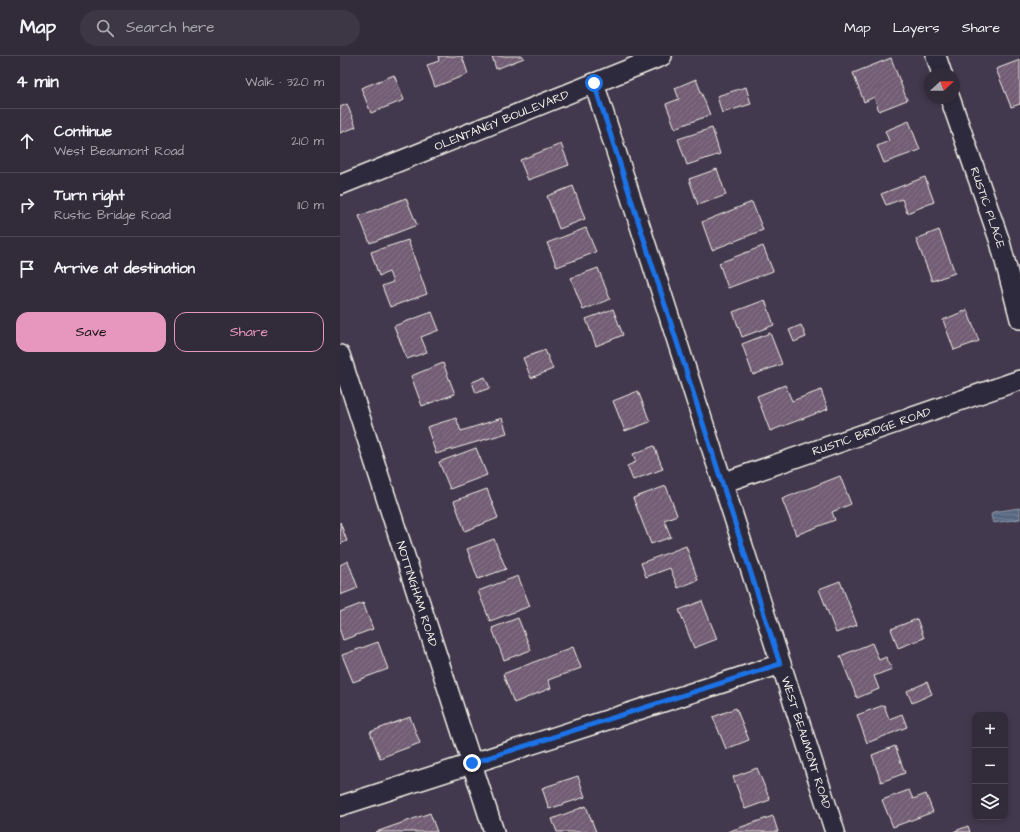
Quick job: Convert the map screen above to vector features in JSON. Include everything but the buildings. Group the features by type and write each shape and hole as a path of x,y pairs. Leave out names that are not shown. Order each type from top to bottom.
{"street":[{"name":"OLENTANGY BOULEVARD","path":"340,185 662,56"},
{"path":"936,56 940,68"},
{"name":"WEST BEAUMONT ROAD","path":"594,83 835,832"},
{"name":"RUSTIC PLACE","path":"952,104 1000,242 1020,319"},
{"name":"NOTTINGHAM ROAD","path":"340,355 494,832"},
{"name":"RUSTIC BRIDGE ROAD","path":"722,483 1020,380"},
{"path":"340,806 780,664"}],"water":[{"path":"1019,508 1020,519 993,523 991,515 993,512"}],"route":[{"path":"472,763 780,664 594,83"}]}
